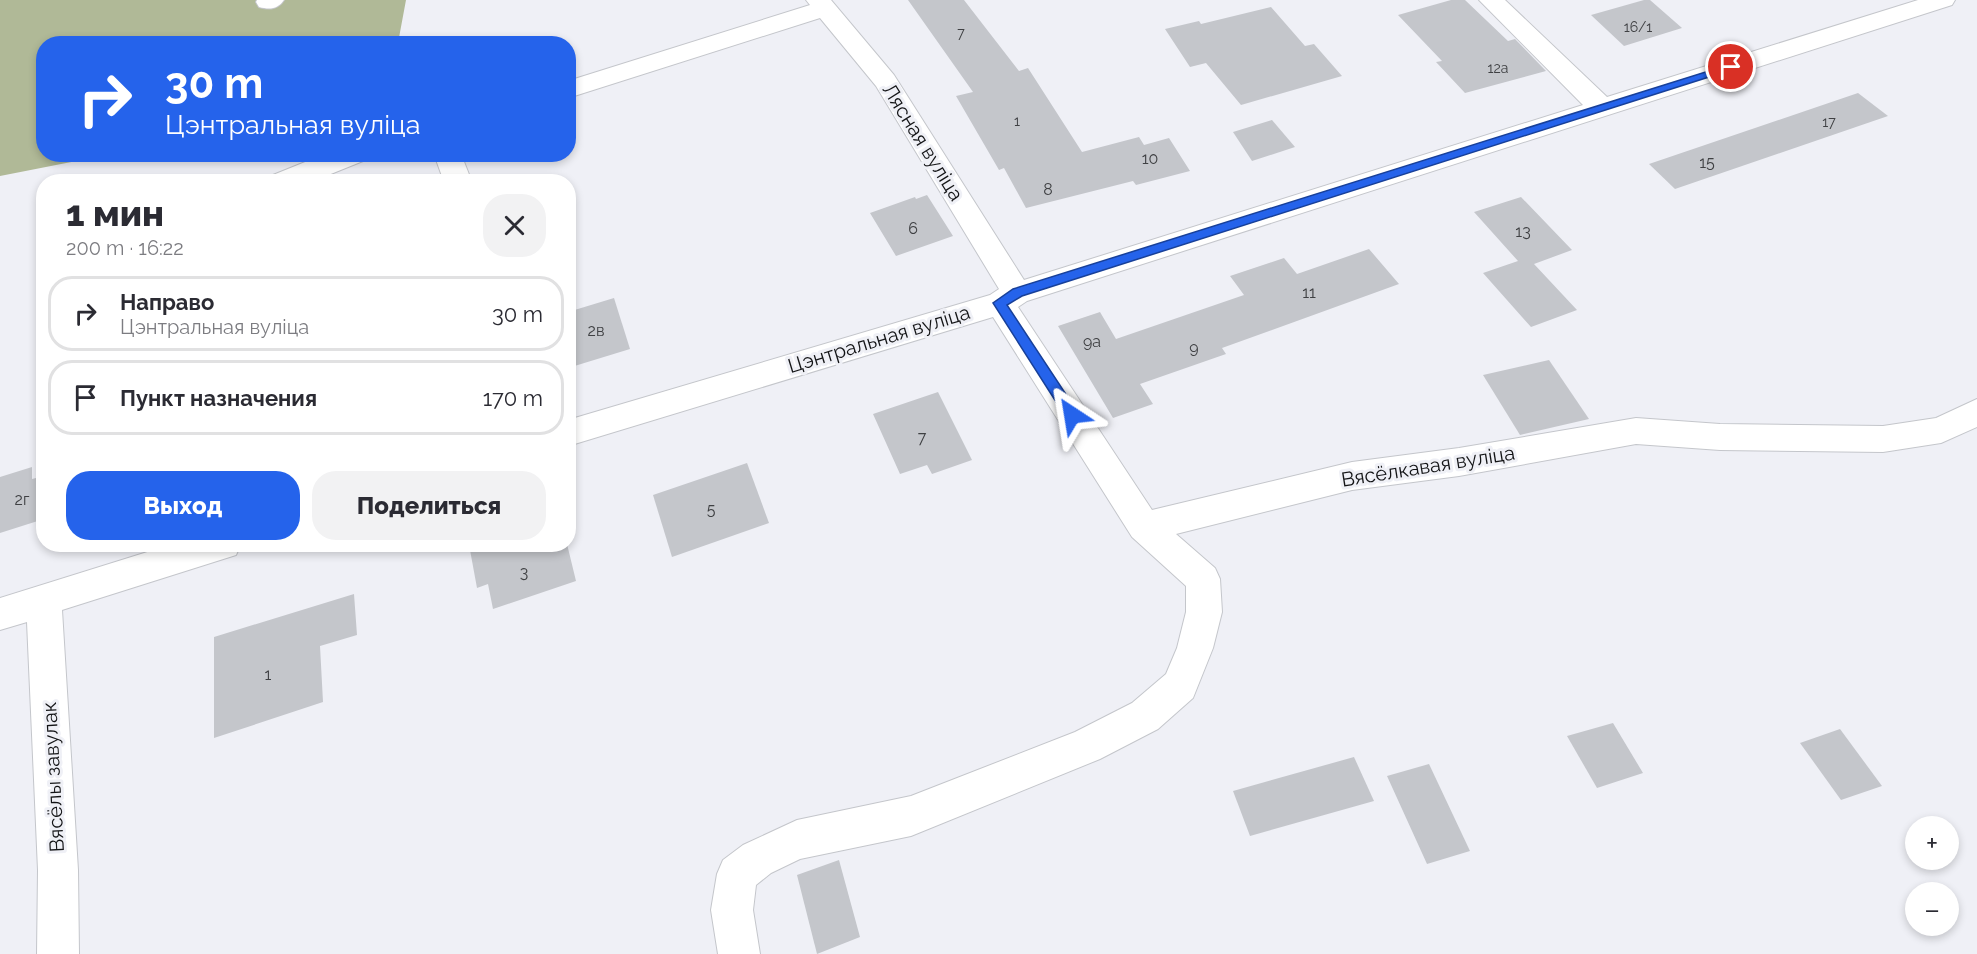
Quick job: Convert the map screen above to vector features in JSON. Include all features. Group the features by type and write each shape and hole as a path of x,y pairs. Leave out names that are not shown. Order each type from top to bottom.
{"street":[{"path":"1491,0 1601,107"},
{"name":"Цэнтральная вуліца","path":"576,431 1009,298 1601,107 1943,0"},
{"path":"576,87 821,5"},
{"name":"Лясная вуліца","path":"821,5 885,81 1009,298"},
{"path":"303,174 333,162"},
{"path":"739,954 732,910 737,874 757,859 797,840 911,816 1087,746 1145,716 1180,686 1196,648 1204,612 1203,579 1144,527 1009,298"},
{"name":"Вясёлкавая вуліца","path":"1144,527 1352,476 1458,462 1636,431 1720,437 1883,439 1941,430 1977,412"},
{"path":"0,614 194,552"},
{"name":"Вясёлы завулак","path":"44,600 58,870 58,954"}],"green space":[{"path":"0,0 406,0 399,36 36,36 36,162 71,162 0,176"}],"building":[{"path":"908,0 964,0 1019,71 1028,68 1082,152 1139,137 1144,145 1169,138 1190,171 1136,185 1133,181 1026,208 1004,168 999,170 956,96 973,92"},
{"path":"1451,0 1465,0 1508,41 1515,39 1546,71 1465,93 1436,62 1442,61 1398,15"},
{"path":"1650,0 1682,28 1624,46 1591,15"},
{"path":"1271,7 1305,46 1314,44 1342,76 1241,105 1206,63 1190,67 1165,29 1199,21 1201,24"},
{"path":"1858,93 1888,116 1675,189 1649,164"},
{"path":"1272,120 1295,147 1252,161 1233,132"},
{"path":"927,195 953,236 896,256 870,213"},
{"path":"1521,197 1572,250 1534,264 1577,310 1531,327 1483,273 1518,261 1474,212"},
{"path":"1369,249 1399,284 1222,348 1226,354 1140,384 1153,404 1113,418 1058,326 1100,312 1116,339 1244,295 1230,276 1284,258 1297,274"},
{"path":"614,298 630,349 576,366 576,310"},
{"path":"1549,360 1589,419 1520,435 1483,375"},
{"path":"938,392 972,460 932,474 927,465 900,474 873,414"},
{"path":"747,463 769,523 672,557 653,495"},
{"path":"32,467 32,479 36,478 36,522 0,533 0,477"},
{"path":"470,552 569,552 576,581 493,609 488,584 477,588"},
{"path":"354,594 357,635 320,646 323,702 214,738 214,637"},
{"path":"1613,723 1643,773 1597,788 1567,736"},
{"path":"1840,729 1882,786 1841,800 1800,743"},
{"path":"1354,757 1374,801 1250,836 1233,791"},
{"path":"1429,764 1470,851 1427,864 1387,776"},
{"path":"839,860 860,937 817,954 797,875"}],"route":[{"path":"1072,415 1000,303 1017,292 1731,67"}]}
